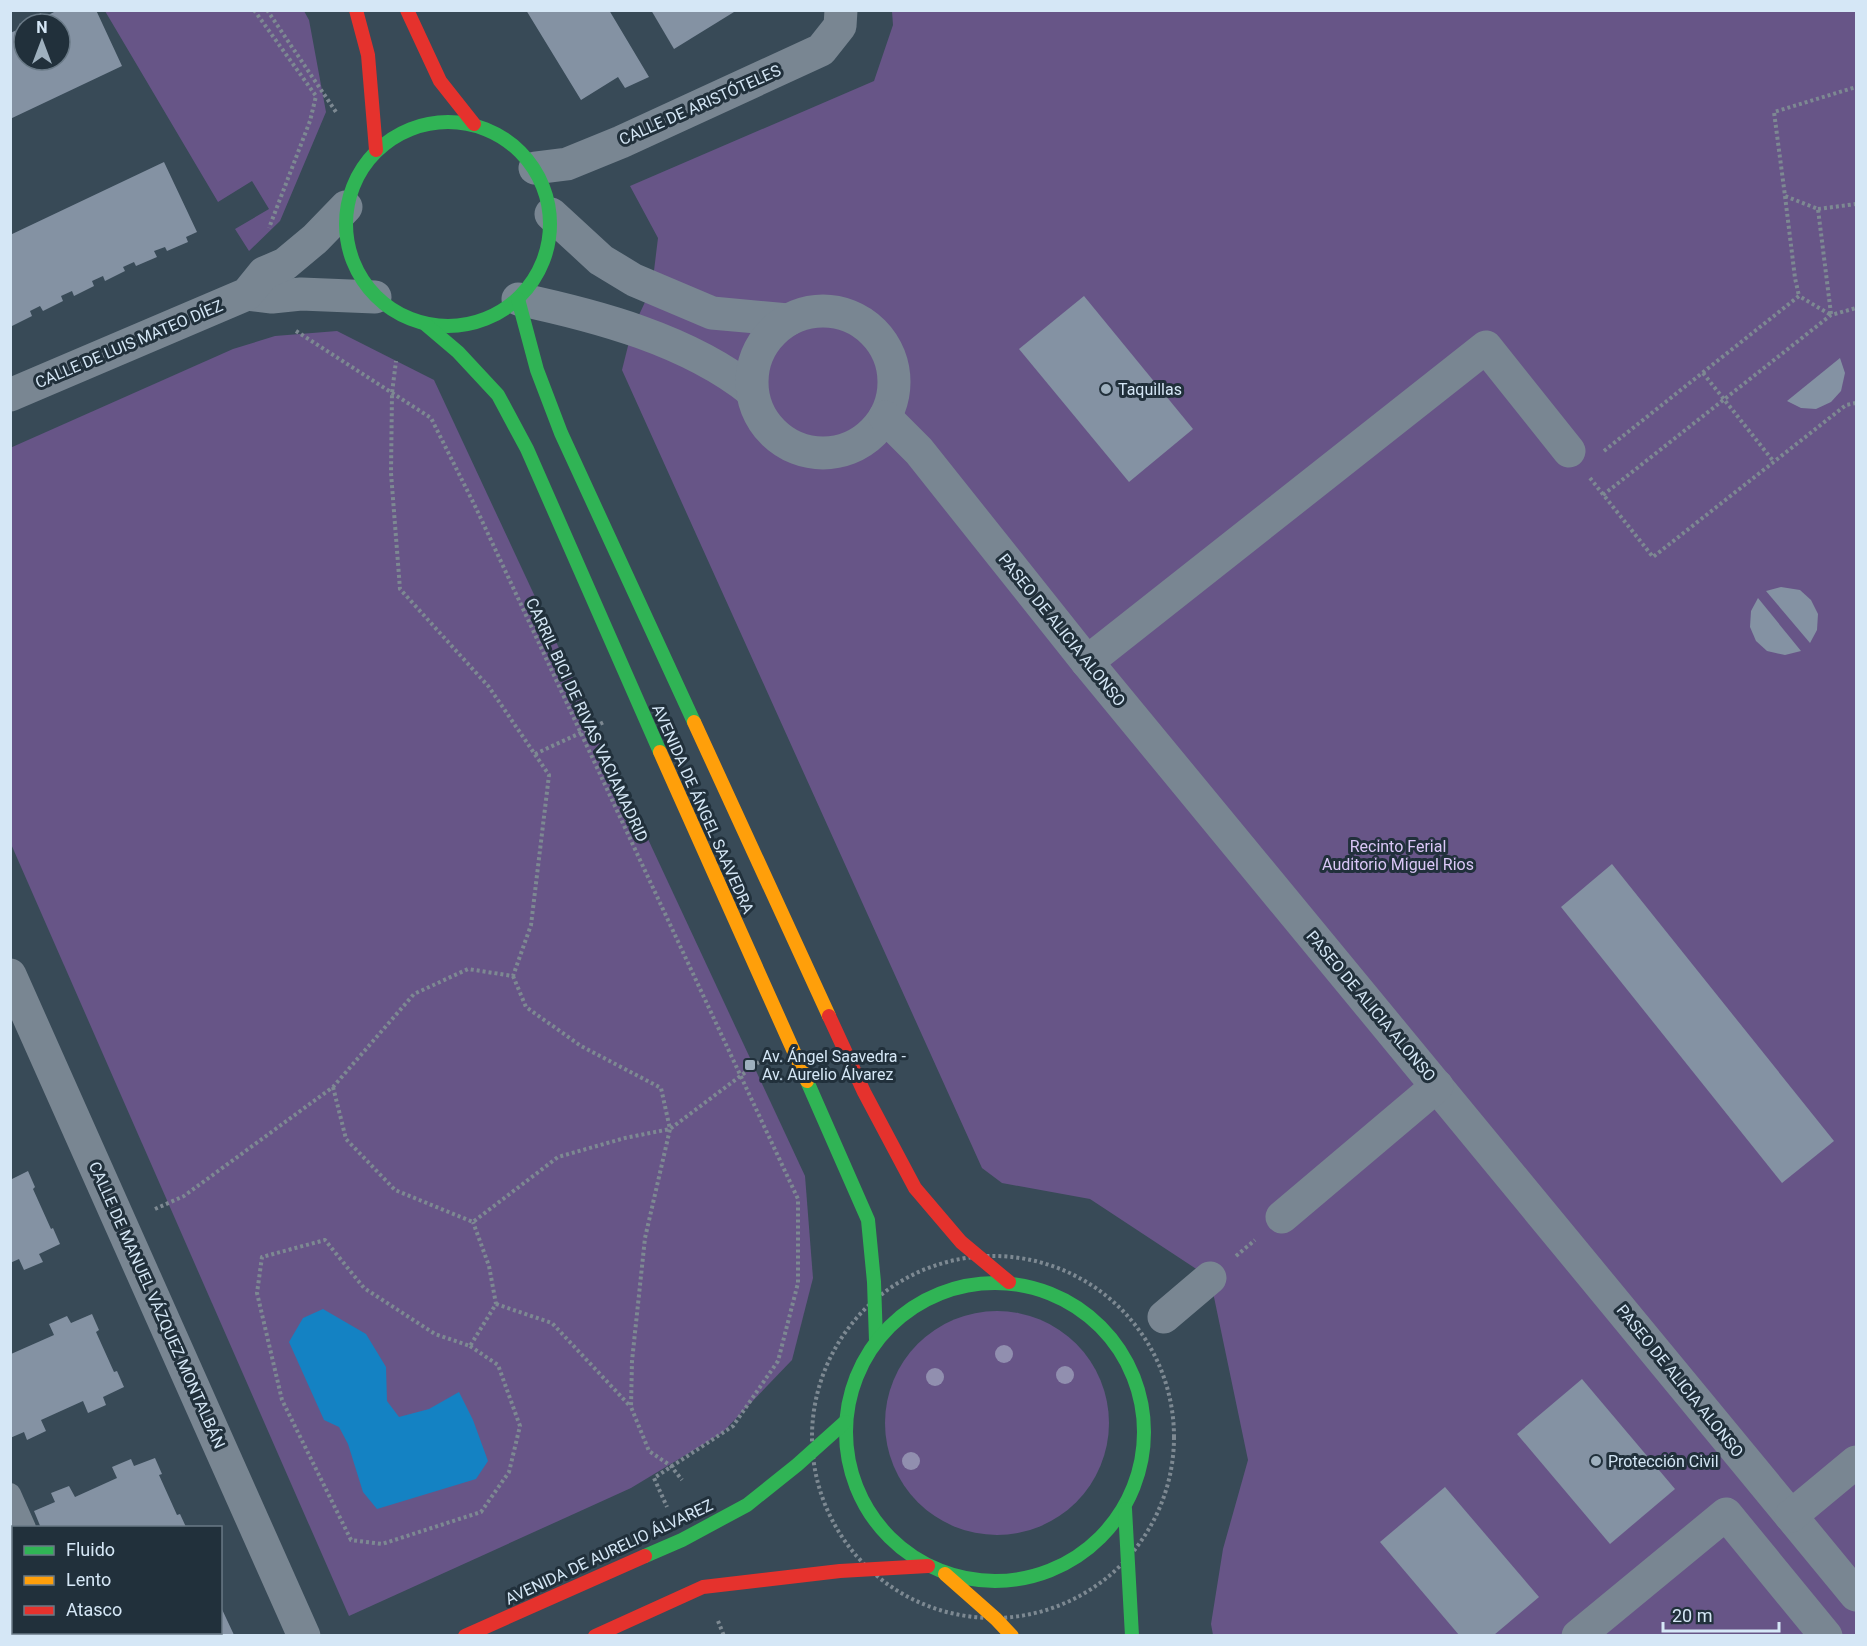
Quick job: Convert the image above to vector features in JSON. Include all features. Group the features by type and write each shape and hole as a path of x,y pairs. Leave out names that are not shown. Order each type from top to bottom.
{"street":[{"path":"356,10 368,55 376,150"},
{"path":"407,10 440,81 474,124"},
{"name":"CALLE DE ARISTÓTELES","path":"535,168 567,164 621,142 821,50 840,26 841,10"},
{"path":"448,121 474,124 497,134 518,148 535,168 546,190 551,214 549,246 538,275 518,299 490,318 458,327 424,324 398,314 375,297 356,271 346,240 346,207 356,177 376,150 397,135 421,125 448,121"},
{"name":"CALLE DE LUIS MATEO DÍEZ","path":"10,395 261,288 346,207"},
{"path":"551,214 601,260 634,280 712,313 788,320"},
{"name":"CALLE DE LUIS MATEO DÍEZ","path":"261,288 301,294 375,297"},
{"path":"518,299 615,323 710,361 752,391"},
{"name":"AVENIDA DE ÁNGEL SAAVEDRA","path":"518,299 537,370 561,434 864,1092 915,1188 961,1242 1009,1282"},
{"path":"832,311 854,318 873,331 887,350 894,372 893,395 885,417 871,434 853,446 831,453 809,451 788,444 771,430 758,412 752,391 753,370 759,350 771,333 788,320 809,312 832,311"},
{"name":"AVENIDA DE ÁNGEL SAAVEDRA","path":"424,324 458,352 498,394 527,449 868,1220 876,1341"},
{"path":"1087,662 1486,347 1575,460"},
{"name":"PASEO DE ALICIA ALONSO","path":"885,417 919,451 1087,662 1851,1589"},
{"name":"CALLE DE MANUEL VÁZQUEZ MONTALBÁN","path":"10,975 303,1635"},
{"path":"1282,1217 1437,1086"},
{"path":"1164,1317 1210,1278"},
{"path":"1009,1282 1054,1294 1093,1318 1123,1352 1140,1389 1146,1430 1141,1471 1125,1509 1104,1536 1077,1558 1045,1573 1012,1581 977,1581 943,1573 928,1566 900,1548 877,1523 859,1495 851,1472 846,1447 845,1422 850,1394 857,1375 876,1341 903,1314 935,1295 971,1284 1009,1282"},
{"name":"AVENIDA DE AURELIO ÁLVAREZ","path":"465,1635 692,1534 747,1505 845,1422"},
{"path":"1791,1516 1857,1462"},
{"path":"1125,1509 1132,1635"},
{"path":"1578,1635 1726,1514 1816,1623 1851,1589"},
{"path":"595,1635 703,1587 868,1569 928,1566"},
{"path":"943,1573 996,1618 1011,1635"}],"lane":[{"path":"10,1494 25,1526"}],"path":[{"name":"CARRIL BICI DE RIVAS VACIAMADRID","path":"254,10 316,96 310,121 258,256 261,288 295,330 431,417 476,508 579,734 798,1199 798,1283 778,1361 733,1426 654,1478"},
{"path":"267,10 336,111"},
{"path":"1831,315 1799,296 1774,111 1857,87"},
{"path":"1785,196 1818,209 1857,204"},
{"path":"1818,209 1831,315"},
{"path":"1799,296 1703,373 1575,460 1653,557 1846,405 1857,403"},
{"path":"1603,495 1831,315 1857,308"},
{"path":"396,361 392,393 391,473 400,589 489,687 549,775 531,925 513,976 526,1007 581,1046 661,1088 670,1129 645,1238 632,1361 631,1407"},
{"path":"1703,373 1774,462"},
{"path":"535,754 604,722"},
{"path":"122,1225 184,1196 333,1087 414,994 468,969 513,976"},
{"path":"473,1222 558,1157 626,1138 670,1129 762,1060"},
{"path":"333,1087 346,1139 395,1190 473,1222 489,1266 496,1304 470,1346"},
{"path":"1210,1278 1282,1217"},
{"path":"325,1240 364,1288 435,1334 470,1346 498,1365 520,1426 509,1472 481,1512 382,1544 351,1540 282,1400 257,1293 262,1257 325,1240"},
{"path":"980,1256 1025,1259 1055,1267 1090,1284 1121,1308 1143,1335 1158,1360 1168,1389 1174,1419 1174,1457 1166,1493 1157,1516 1128,1558 1101,1583 1069,1602 1040,1612 1015,1617 996,1618 953,1614 924,1604 895,1590 868,1569 846,1543 832,1521 816,1478 812,1452 814,1404 824,1369 835,1347 851,1324 874,1300 899,1282 925,1269 951,1261 980,1256"},
{"path":"496,1304 552,1323 631,1407 649,1451 671,1467 682,1480"}],"green space":[{"path":"105,11 304,11 309,20 326,112 280,221 249,251 235,229 269,209 252,181 218,202"},
{"name":"Recinto Ferial Auditorio Miguel Rios","path":"892,11 1856,11 1856,1635 1213,1635 1211,1624 1223,1549 1248,1460 1210,1278 1090,1199 1002,1183 982,1168 622,370 632,330 652,287 658,238 630,186 874,81 893,25"},
{"path":"337,331 434,380 805,1176 813,1278 792,1360 722,1433 631,1488 349,1616 11,844 10,448 233,349 275,336"},
{"path":"997,1311 1019,1313 1050,1324 1068,1336 1084,1352 1096,1370 1104,1391 1109,1423 1107,1445 1096,1476 1084,1494 1068,1510 1050,1522 1029,1530 997,1535 975,1533 944,1522 926,1510 910,1494 898,1476 890,1455 885,1423 887,1401 898,1370 910,1352 926,1336 944,1324 965,1316"}],"water":[{"path":"323,1309 366,1334 386,1367 387,1401 399,1417 429,1409 459,1392 473,1420 488,1461 476,1479 377,1509 363,1492 348,1444 339,1427 324,1420 289,1342 303,1318"}],"building":[{"path":"53,10 96,10 122,66 10,119 10,33 12,32 12,72 72,72 72,12 54,12"},
{"path":"526,10 609,10 649,77 625,88 618,77 581,100"},
{"path":"651,10 733,10 734,12 674,49"},
{"path":"164,162 197,232 186,237 188,242 167,251 165,247 154,251 157,257 136,266 134,262 123,267 125,271 105,281 103,276 92,281 94,286 74,296 72,291 61,296 63,301 43,311 40,306 30,311 32,316 12,326 10,235"},
{"name":"Taquillas","path":"1084,296 1193,429 1129,482 1019,349"},
{"path":"1840,358 1845,373 1841,391 1831,402 1816,409 1801,408 1787,401"},
{"path":"1781,587 1800,590 1811,600 1818,614 1817,630 1810,643 1766,591"},
{"path":"1758,598 1801,651 1785,655 1767,651 1756,641 1750,627 1751,611"},
{"path":"1612,864 1834,1141 1782,1183 1561,907"},
{"path":"28,1171 35,1187 33,1189 60,1244 39,1254 43,1262 24,1270 19,1259 10,1263 10,1180"},
{"path":"92,1314 99,1330 96,1332 114,1372 117,1371 124,1387 103,1397 106,1405 88,1413 83,1401 41,1420 46,1431 27,1440 24,1432 10,1438 11,1354 54,1335 49,1324 67,1316 71,1323"},
{"name":"Protección Civil","path":"1582,1379 1675,1489 1610,1544 1517,1434"},
{"path":"155,1458 162,1474 159,1475 177,1515 180,1514 186,1526 40,1526 34,1511 55,1502 51,1493 69,1486 75,1497 117,1478 112,1467 131,1459 134,1466"},
{"path":"1445,1487 1539,1597 1494,1635 1459,1635 1380,1542"},
{"path":"10,1529 12,1532 12,1566 10,1566"},
{"path":"222,1609 234,1635 150,1635 222,1634"}],"traffic: fast":[{"path":"438,122 458,122 487,129 513,145 527,159 543,185 550,224 543,263 527,289 513,303 478,322 458,326 438,326 409,319 383,303 369,289 350,254 346,234 346,214 353,185 369,159 383,145 418,126 438,122"},
{"path":"518,299 537,370 561,433 694,722"},
{"path":"425,324 458,352 498,395 527,449 660,752"},
{"path":"807,1081 868,1220 874,1282 876,1341"},
{"path":"980,1283 1010,1283 1038,1289 1065,1300 1101,1326 1119,1349 1133,1375 1142,1403 1144,1432 1142,1461 1133,1489 1119,1515 1101,1538 1065,1564 1038,1575 1010,1581 980,1581 952,1575 925,1564 889,1538 880,1527 863,1502 852,1475 846,1447 846,1417 852,1389 863,1362 889,1326 900,1317 925,1300 952,1289 980,1283"},
{"path":"645,1556 682,1540 747,1505 845,1422"},
{"path":"1125,1509 1132,1636"}],"traffic: slow":[{"path":"694,722 829,1016"},
{"path":"660,752 807,1081"},
{"path":"945,1574 1012,1636"}],"traffic: jam":[{"path":"356,10 368,55 376,150"},
{"path":"407,10 440,81 474,124"},
{"path":"829,1016 864,1092 915,1188 961,1242 1009,1282"},
{"path":"465,1636 645,1556"},
{"path":"595,1636 703,1587 840,1571 928,1566"}],"place":[{"name":"Taquillas","path":"1106,389"},
{"name":"Av. Ángel Saavedra - Av. Aurelio Álvarez","path":"750,1065"},
{"name":"Protección Civil","path":"1596,1461"}]}
